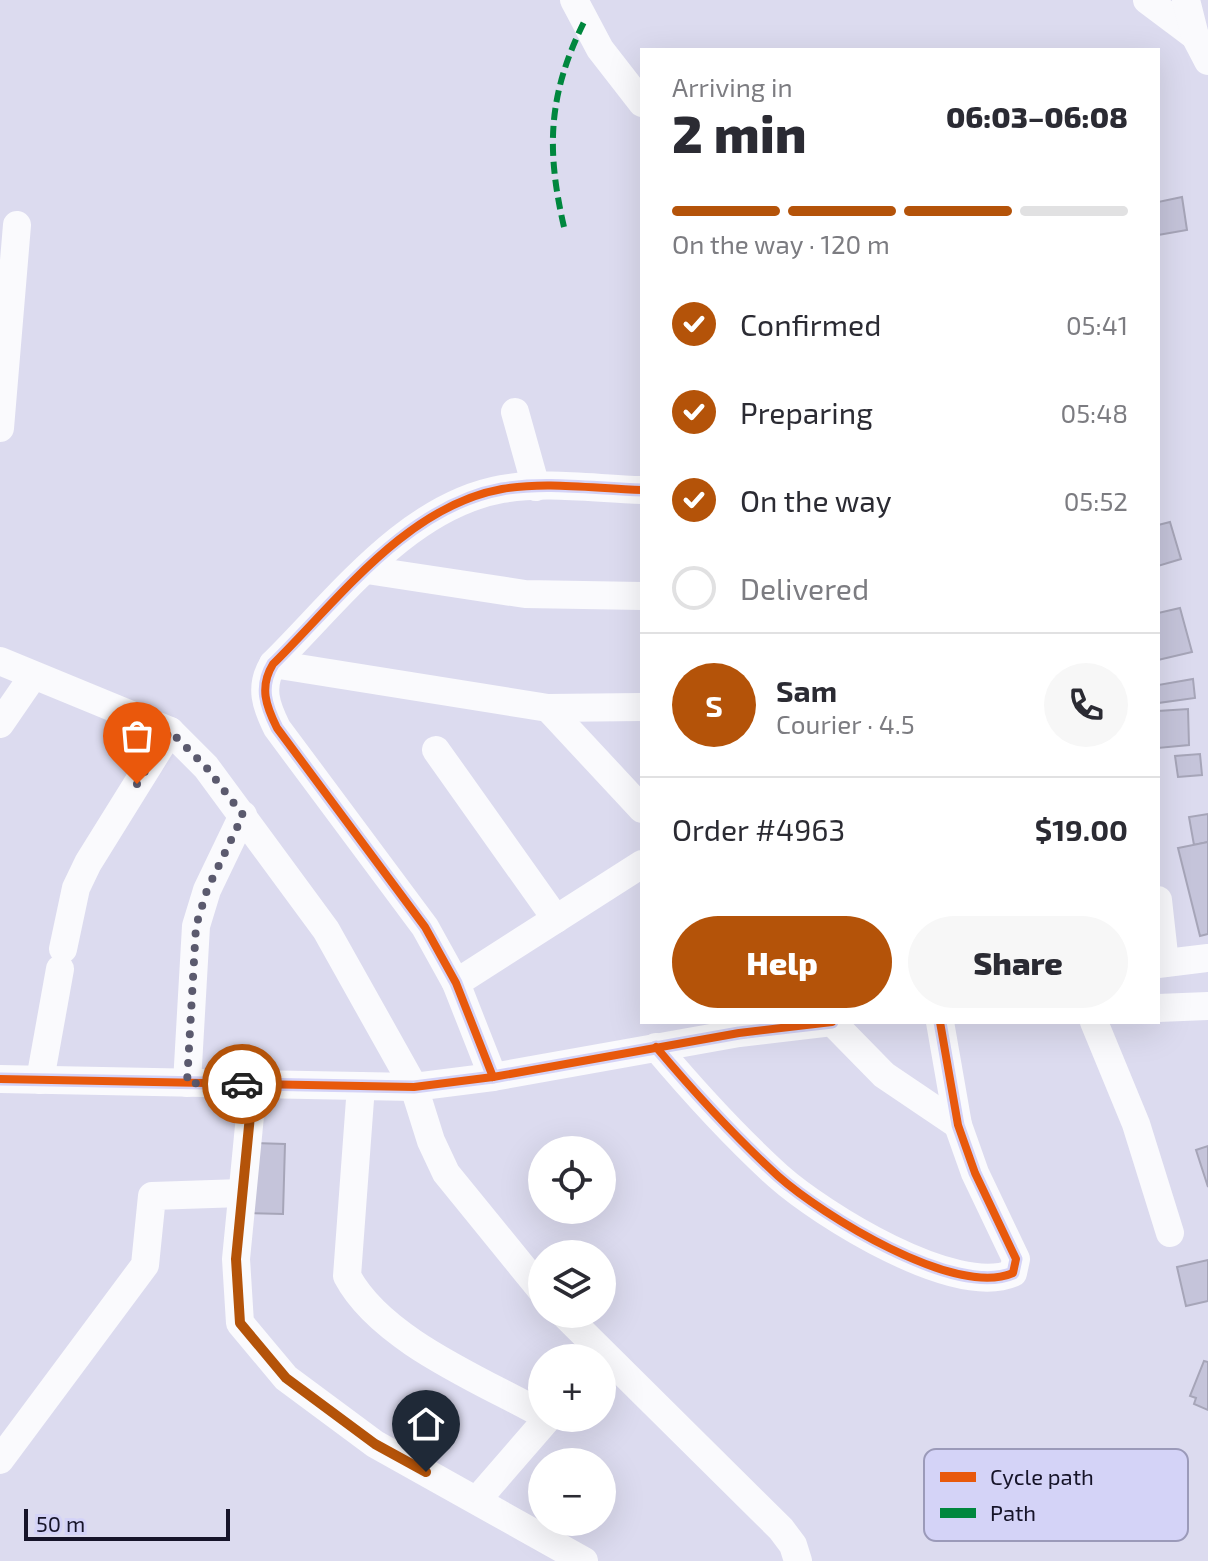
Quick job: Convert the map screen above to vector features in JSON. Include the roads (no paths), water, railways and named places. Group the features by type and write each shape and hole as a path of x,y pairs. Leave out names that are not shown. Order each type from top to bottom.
{"street":[{"path":"574,0 600,49 640,100"},
{"path":"1147,0 1202,48"},
{"path":"1186,0 1202,48"},
{"path":"0,428 7,265 17,225"},
{"path":"515,412 536,487"},
{"path":"493,1077 456,983 425,927 277,728 264,694 266,677 273,664 367,570 437,514 467,498 503,489 536,487 640,490"},
{"path":"367,570 525,594 640,596"},
{"path":"0,661 170,731 206,767 326,930 414,1087 431,1141 446,1173 528,1274"},
{"path":"273,664 548,708 640,707"},
{"path":"0,724 33,676"},
{"path":"548,708 640,807"},
{"path":"40,1080 76,888 88,863 170,731"},
{"path":"436,750 556,919"},
{"path":"187,1083 196,926 207,890 243,815"},
{"path":"456,983 640,865"},
{"path":"1160,932 1162,964 1208,958"},
{"path":"1160,1008 1208,1006"},
{"path":"0,1079 414,1087 818,1024"},
{"path":"834,1024 884,1075 958,1125"},
{"path":"656,1047 695,1094 780,1178 854,1228 919,1263 974,1279 1000,1278 1013,1273 1016,1259 975,1173 958,1125 940,1024"},
{"path":"1095,1024 1136,1124 1170,1233"},
{"path":"253,1085 236,1259 240,1323 286,1378 375,1444 584,1561"},
{"path":"361,1086 347,1276 356,1293 411,1341 528,1406"},
{"path":"0,1460 145,1265 152,1196 242,1193"},
{"path":"616,1377 781,1529 793,1545 798,1561"},
{"path":"477,1500 536,1432"}]}
